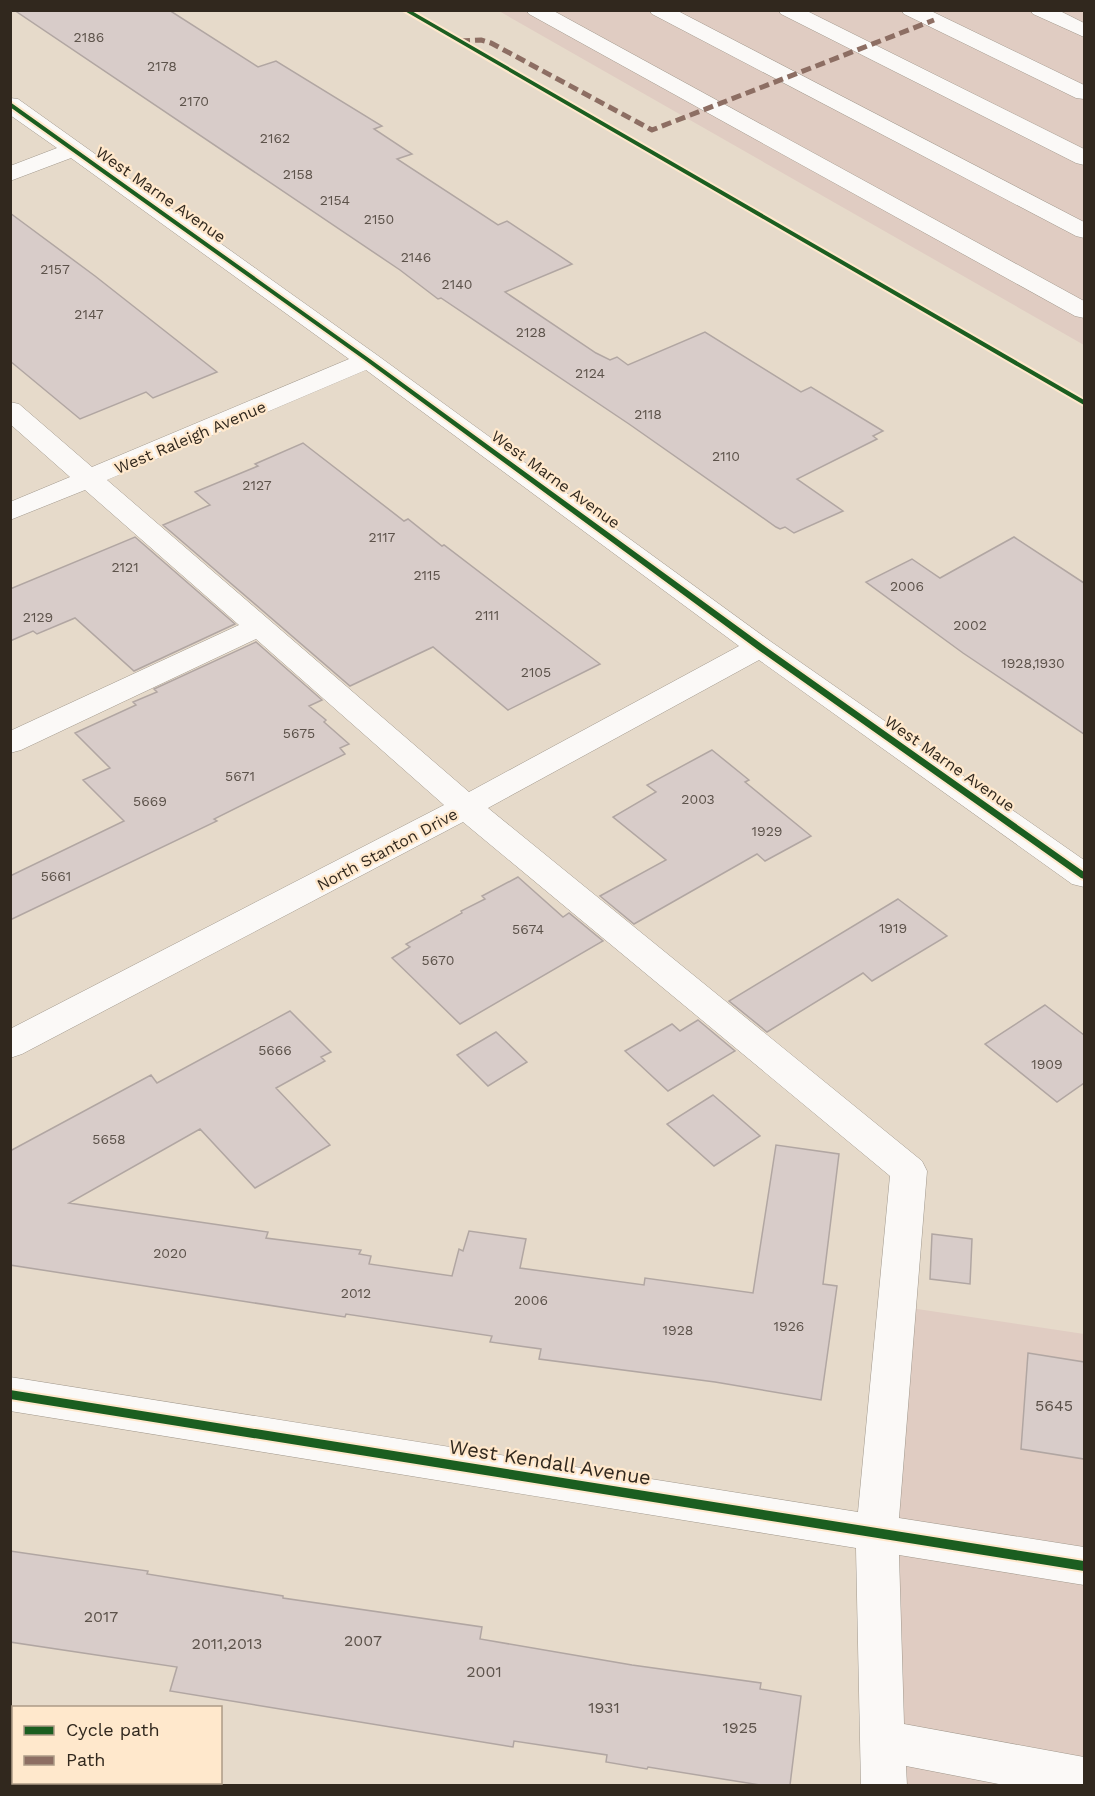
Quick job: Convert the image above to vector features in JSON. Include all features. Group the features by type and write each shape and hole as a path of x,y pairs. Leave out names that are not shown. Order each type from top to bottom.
{"street":[{"path":"536,10 1084,311"},
{"path":"659,10 1084,231"},
{"path":"788,10 1084,158"},
{"path":"911,10 1084,93"},
{"path":"1040,10 1084,31"},
{"name":"West Marne Avenue","path":"10,104 368,360 760,647 1084,876"},
{"path":"10,174 74,150"},
{"name":"West Raleigh Avenue","path":"10,512 368,360"},
{"path":"10,410 466,807 909,1171 877,1533 884,1785"},
{"path":"10,742 258,627"},
{"name":"North Stanton Drive","path":"10,1045 466,807 760,647"},
{"name":"West Kendall Avenue","path":"10,1394 1084,1566"},
{"path":"882,1741 1084,1778"}],"shaded area":[{"path":"499,11 1084,11 1084,345"},
{"path":"897,1306 1084,1334 1084,1785 884,1786"}],"building":[{"path":"14,10 169,10 258,67 276,61 382,126 374,129 412,154 397,159 498,225 507,221 572,264 505,292 596,353 610,360 617,357 628,365 705,332 801,392 811,387 883,431 873,436 877,439 797,479 843,511 794,533 785,527 780,529 776,527 629,424 441,298 438,299 400,270"},
{"path":"10,213 95,276 217,372 153,398 146,392 80,419 10,361"},
{"path":"303,443 404,521 408,519 442,546 444,545 600,664 508,710 433,647 350,686 163,525 210,505 195,492 258,466 255,464"},
{"path":"135,537 235,624 134,671 75,618 37,634 33,631 10,641 10,589"},
{"path":"1014,537 1084,583 1084,734 963,653 866,582 912,559 940,578"},
{"path":"256,642 322,700 309,706 349,744 340,748 345,754 214,819 217,821 10,920 10,876 124,821 83,780 110,768 75,733 136,705 133,702 157,692 154,689"},
{"path":"712,750 749,780 745,782 811,836 765,861 757,854 634,924 600,896 666,860 613,817 656,792 647,785"},
{"path":"518,877 563,917 569,913 603,941 460,1024 392,958 410,947 406,944 485,899 482,896"},
{"path":"898,899 947,936 872,981 863,973 767,1032 729,1001"},
{"path":"1045,1005 1084,1035 1084,1083 1057,1102 985,1044"},
{"path":"290,1011 331,1052 321,1057 325,1061 276,1088 330,1145 255,1188 200,1129 69,1203 268,1232 266,1238 361,1250 359,1254 371,1256 369,1264 452,1276 459,1249 463,1251 469,1231 526,1239 520,1268 644,1285 645,1278 753,1293 776,1145 839,1154 823,1284 837,1286 821,1400 715,1382 539,1359 541,1349 490,1342 492,1336 346,1314 345,1317 10,1265 10,1151 151,1075 157,1083"},
{"path":"698,1020 735,1051 668,1091 625,1051 672,1024 680,1031"},
{"path":"496,1032 527,1062 488,1086 457,1055"},
{"path":"713,1095 760,1136 714,1166 667,1124"},
{"path":"932,1234 972,1239 970,1284 930,1279"},
{"path":"1028,1353 1084,1362 1084,1459 1021,1449"},
{"path":"10,1551 148,1571 147,1574 283,1596 283,1598 482,1627 480,1639 632,1665 761,1683 760,1689 801,1696 790,1785 760,1785 648,1767 647,1769 606,1762 607,1755 514,1741 513,1747 170,1691 177,1667 10,1642"}],"marked path":[{"path":"460,41 481,40 491,43 652,130 934,20"}],"cycle path":[{"path":"405,10 1084,403"},
{"path":"10,104 368,360 760,647 1084,876"},
{"path":"10,1394 1084,1566"}]}
